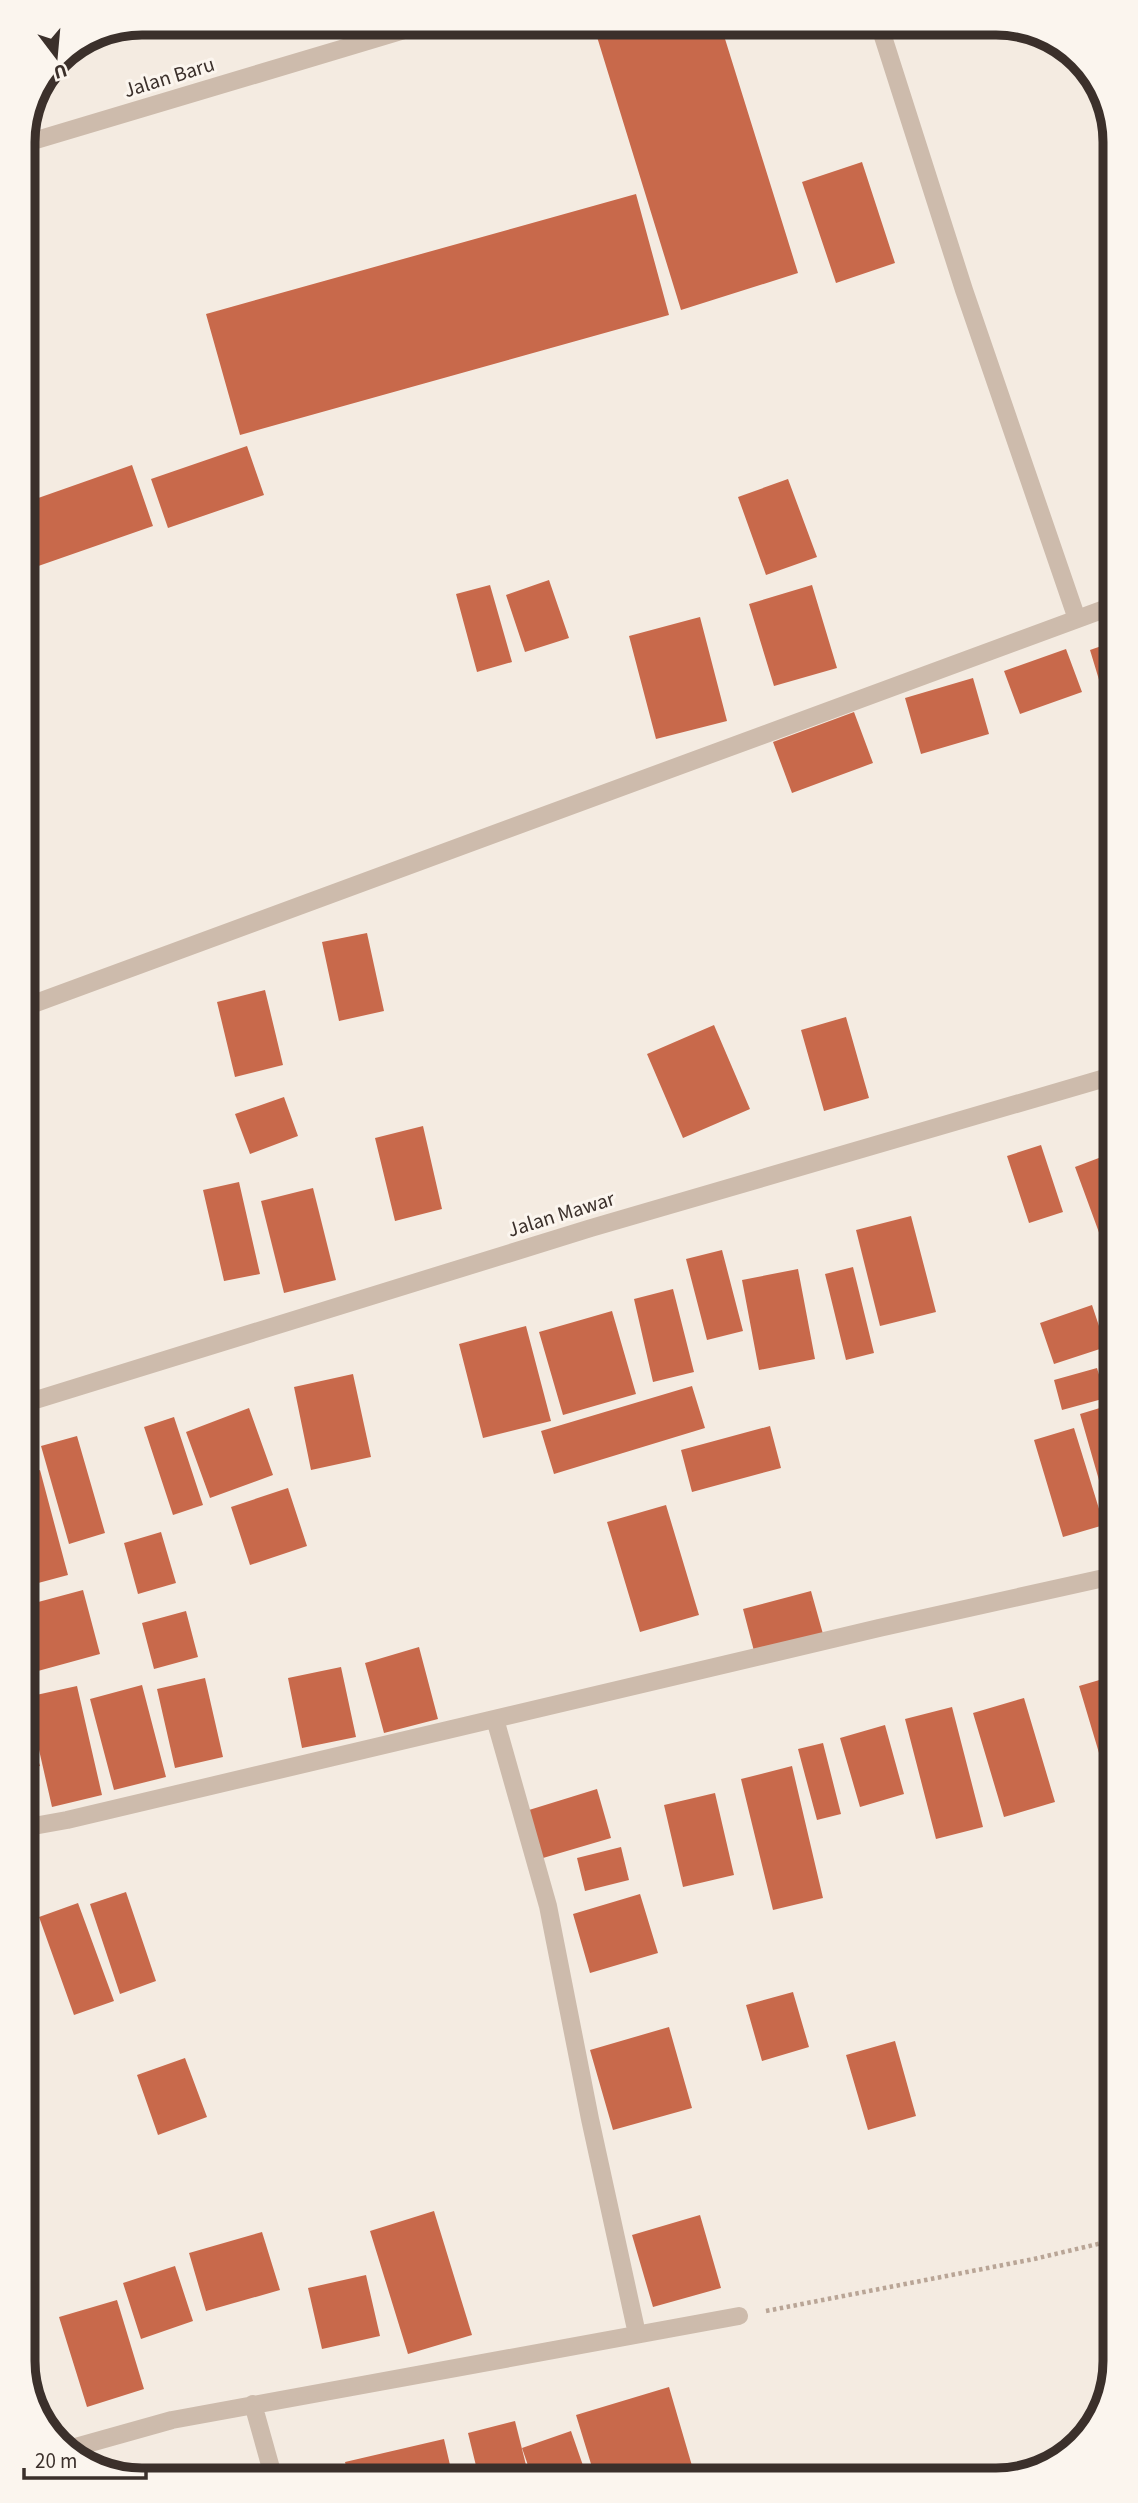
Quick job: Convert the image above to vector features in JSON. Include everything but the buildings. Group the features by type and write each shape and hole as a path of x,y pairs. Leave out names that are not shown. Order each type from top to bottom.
{"street":[{"name":"Jalan Baru","path":"35,140 388,35"},
{"path":"883,35 964,290 1077,619"},
{"path":"35,1003 1103,610"},
{"name":"Jalan Mawar","path":"35,1400 591,1228 1103,1079"},
{"path":"35,1826 1103,1578"},
{"path":"495,1719 548,1906 590,2119 637,2334"},
{"path":"78,2446 172,2420 253,2404 739,2316"},
{"path":"253,2404 271,2468"}],"path":[{"path":"739,2316 1103,2244"}]}
